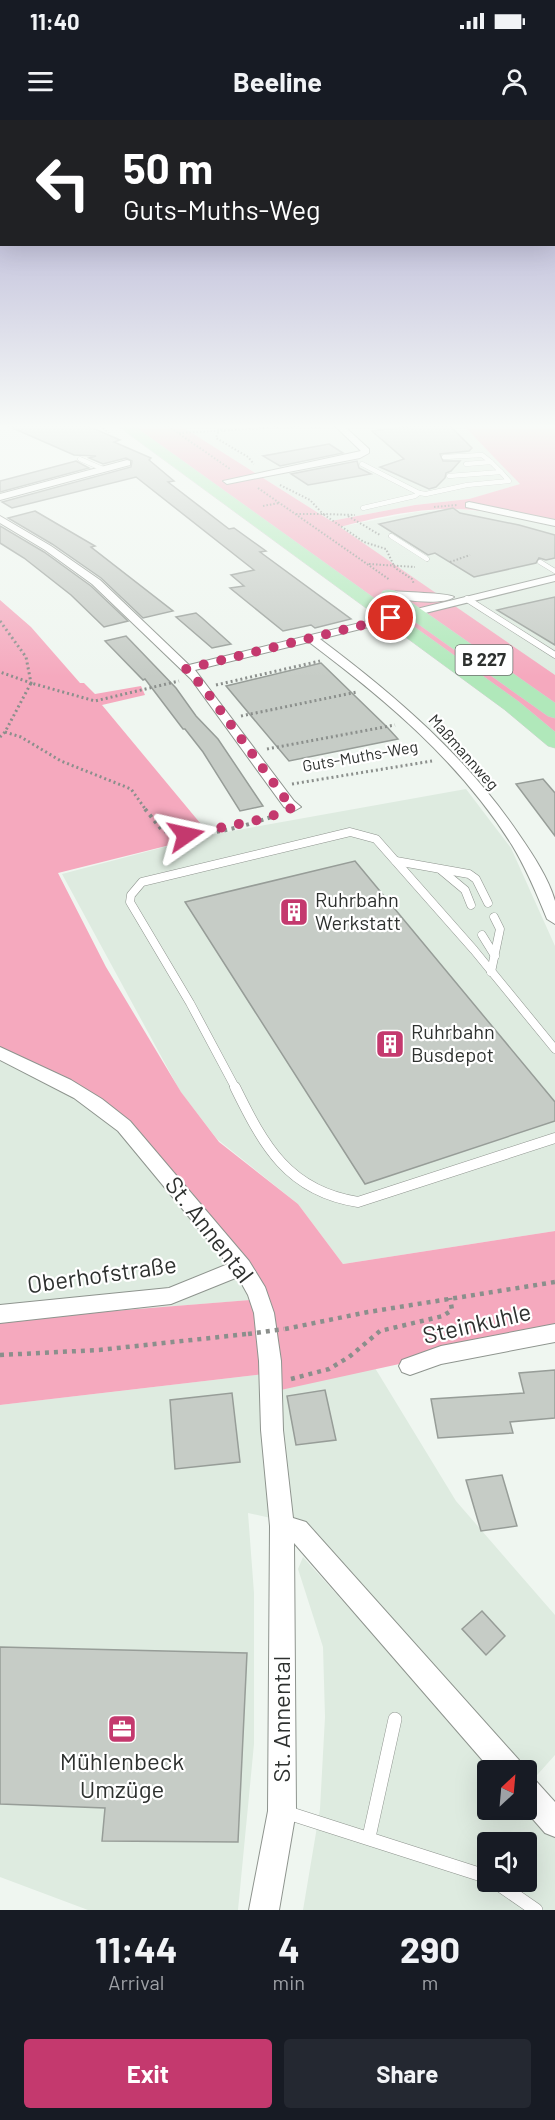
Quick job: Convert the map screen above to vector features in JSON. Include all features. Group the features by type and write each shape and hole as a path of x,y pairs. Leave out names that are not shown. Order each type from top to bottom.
{"main road":[{"name":"B 227","path":"233,510 391,618 512,706 555,742"},
{"name":"B 227","path":"374,584 388,594 412,601 555,712"}],"street":[{"path":"491,510 555,523"},
{"name":"Guts-Muths-Weg","path":"0,519 48,548 96,582 190,673 204,688 289,804 294,807"},
{"path":"412,601 467,599 555,579"},
{"path":"190,673 391,618 412,601 483,595"},
{"name":"Maßmannweg","path":"312,639 414,721 484,796 519,845 555,919"},
{"name":"St. Annental","path":"0,1053 76,1089 124,1126 242,1267 258,1293 264,1313 272,1430 282,1526 282,1811 264,1910"},
{"name":"Oberhofstraße","path":"0,1314 171,1296 242,1267"},
{"name":"Steinkuhle","path":"410,1366 441,1355 555,1333"},
{"path":"282,1526 298,1530 500,1760"},
{"path":"537,1803 555,1823"}],"lane":[{"path":"391,536 427,559"},
{"path":"540,562 555,571"},
{"path":"467,599 555,655"},
{"path":"555,1049 376,839 350,832 156,877 142,882 130,895 130,902 182,987 263,1137 285,1169 319,1192 336,1200 358,1202 555,1138"},
{"path":"396,861 469,874 476,879 488,903"},
{"path":"439,868 465,890 471,905"},
{"path":"491,972 500,929 494,917"},
{"path":"482,934 495,957"},
{"path":"369,1837 395,1719"},
{"path":"282,1811 477,1873"},
{"path":"510,1892 536,1910"}],"path":[{"path":"287,510 367,564 412,601 416,591 412,579 395,568 386,549 364,542 323,514 295,514"},
{"path":"348,516 379,535 391,536"},
{"path":"450,562 470,555"},
{"path":"367,564 426,567"},
{"path":"0,621 26,656 32,670 31,683 5,732 0,737"},
{"path":"204,688 337,657"},
{"path":"0,672 95,701 190,673"},
{"path":"225,719 375,688"},
{"name":"Guts-Muths-Weg","path":"251,752 414,721"},
{"path":"5,732 21,737 61,761 132,789 139,796 155,823 168,833 186,835 246,823 277,815 294,807"},
{"name":"Guts-Muths-Weg","path":"276,787 450,757"},
{"path":"0,1355 99,1350 248,1334 555,1282"},
{"path":"270,1381 309,1376 329,1369 349,1357 380,1332 443,1316 452,1310 450,1298"}],"shaded area":[{"path":"239,510 313,510 331,521 391,510 439,510 396,514 340,527 555,675 555,741"},
{"path":"313,510 391,510 331,521"},
{"path":"447,510 479,511 555,526 555,676 339,527 416,512"},
{"path":"470,510 555,510 555,526 518,518"},
{"path":"0,600 31,627 80,683 84,683 95,694 141,686 145,695 102,705 210,835 58,873 106,967 181,1092 219,1142 298,1204 343,1264 555,1231 555,1330 267,1393 264,1374 0,1405 0,1320 250,1300 242,1271 126,1126 0,1052"},
{"path":"466,789 511,848 555,946 555,1231 343,1264 298,1204 217,1139 180,1091 62,874 210,835"},
{"path":"0,1054 102,1108 226,1245 251,1300 0,1320"},
{"path":"375,1368 456,1501 555,1615 555,1755 537,1775 537,1760 509,1760 298,1524 248,1513 254,1593 254,1744 238,1910 88,1910 0,1877 0,1405 264,1374 268,1392"},
{"path":"303,1557 486,1760 477,1760 477,1820 537,1819 555,1836 555,1910 303,1910 320,1809 325,1717 323,1647 298,1569"}],"building":[{"path":"177,510 204,510 229,529 234,528 266,551 260,552 351,619 315,628 311,625 283,631 230,588 244,586 231,575 254,570"},
{"path":"455,510 460,513 555,535 555,558 546,560 539,558 536,563 474,577 435,553 428,555 379,524"},
{"path":"35,511 95,546 91,547 173,611 143,618 101,578 52,544 8,518"},
{"path":"0,526 44,552 91,586 128,621 104,627 71,595 24,558 0,543"},
{"path":"555,597 555,645 497,610"},
{"path":"196,613 231,644 212,648 176,617"},
{"path":"126,636 176,688 196,716 218,739 263,806 240,811 203,752 185,729 145,679 143,680 105,641"},
{"path":"321,663 398,739 289,761 226,686"},
{"path":"543,779 555,793 555,836 516,784"},
{"name":"Ruhrbahn Busdepot","path":"355,861 555,1102 555,1121 365,1184 185,902"},
{"path":"555,1370 555,1418 510,1422 513,1433 438,1438 431,1399 524,1393 519,1373"},
{"path":"325,1390 336,1440 296,1445 287,1396"},
{"path":"232,1393 240,1462 175,1469 170,1400"},
{"path":"502,1475 517,1526 481,1531 466,1480"},
{"path":"482,1611 505,1636 486,1655 462,1629"},
{"name":"Mühlenbeck Umzüge","path":"0,1647 247,1653 238,1842 102,1841 105,1808 0,1804"}],"place":[{"name":"Ruhrbahn Werkstatt","path":"294,912"},
{"name":"Ruhrbahn Busdepot","path":"390,1044"},
{"name":"Mühlenbeck Umzüge","path":"122,1729"}],"route":[{"path":"186,835 267,818 294,807 289,804 204,688 186,669 391,618"}]}
